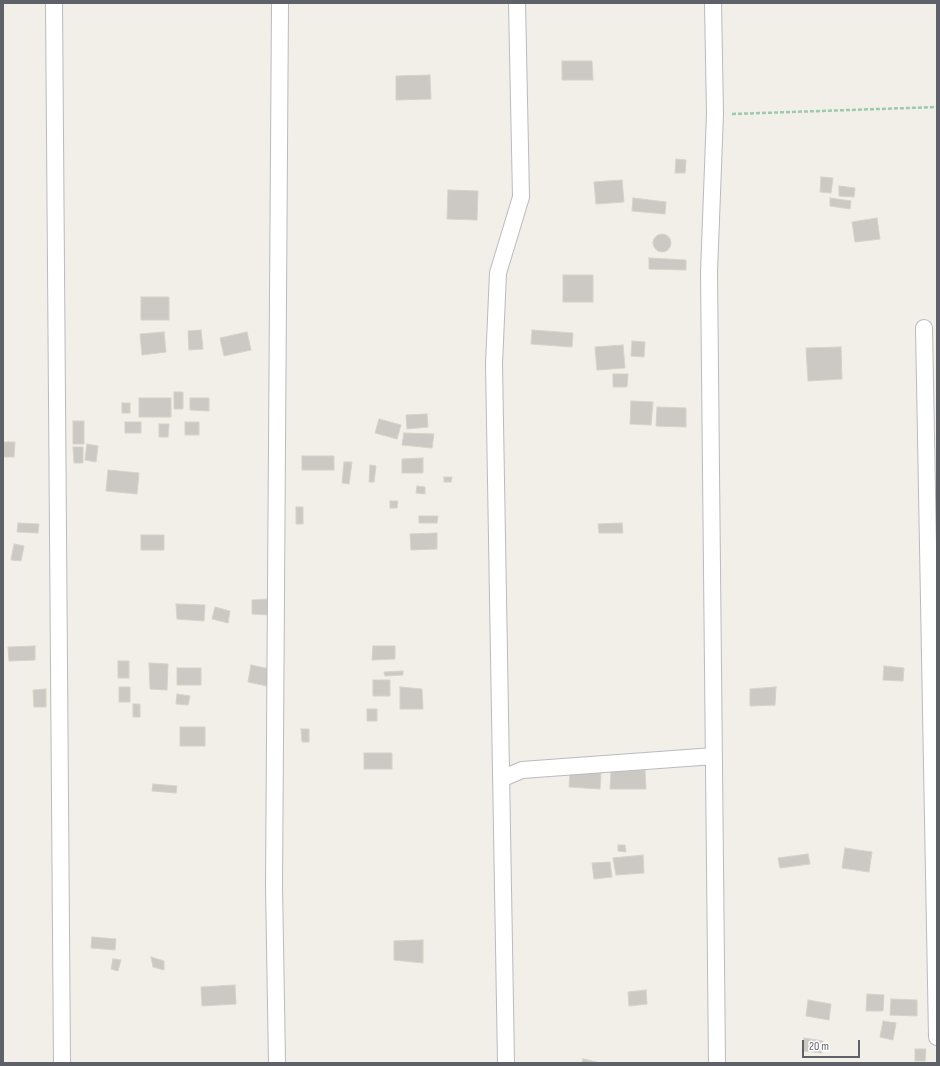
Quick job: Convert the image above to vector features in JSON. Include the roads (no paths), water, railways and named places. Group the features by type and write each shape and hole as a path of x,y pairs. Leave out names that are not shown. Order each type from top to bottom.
{"street":[{"path":"54,3 62,1063"},
{"path":"277,1063 274,870 280,3"},
{"path":"506,1063 494,364 498,273 521,197 517,3"},
{"path":"713,3 715,114 709,272 717,1063"},
{"path":"924,328 937,1037"},
{"path":"501,779 522,770 714,756"}]}
